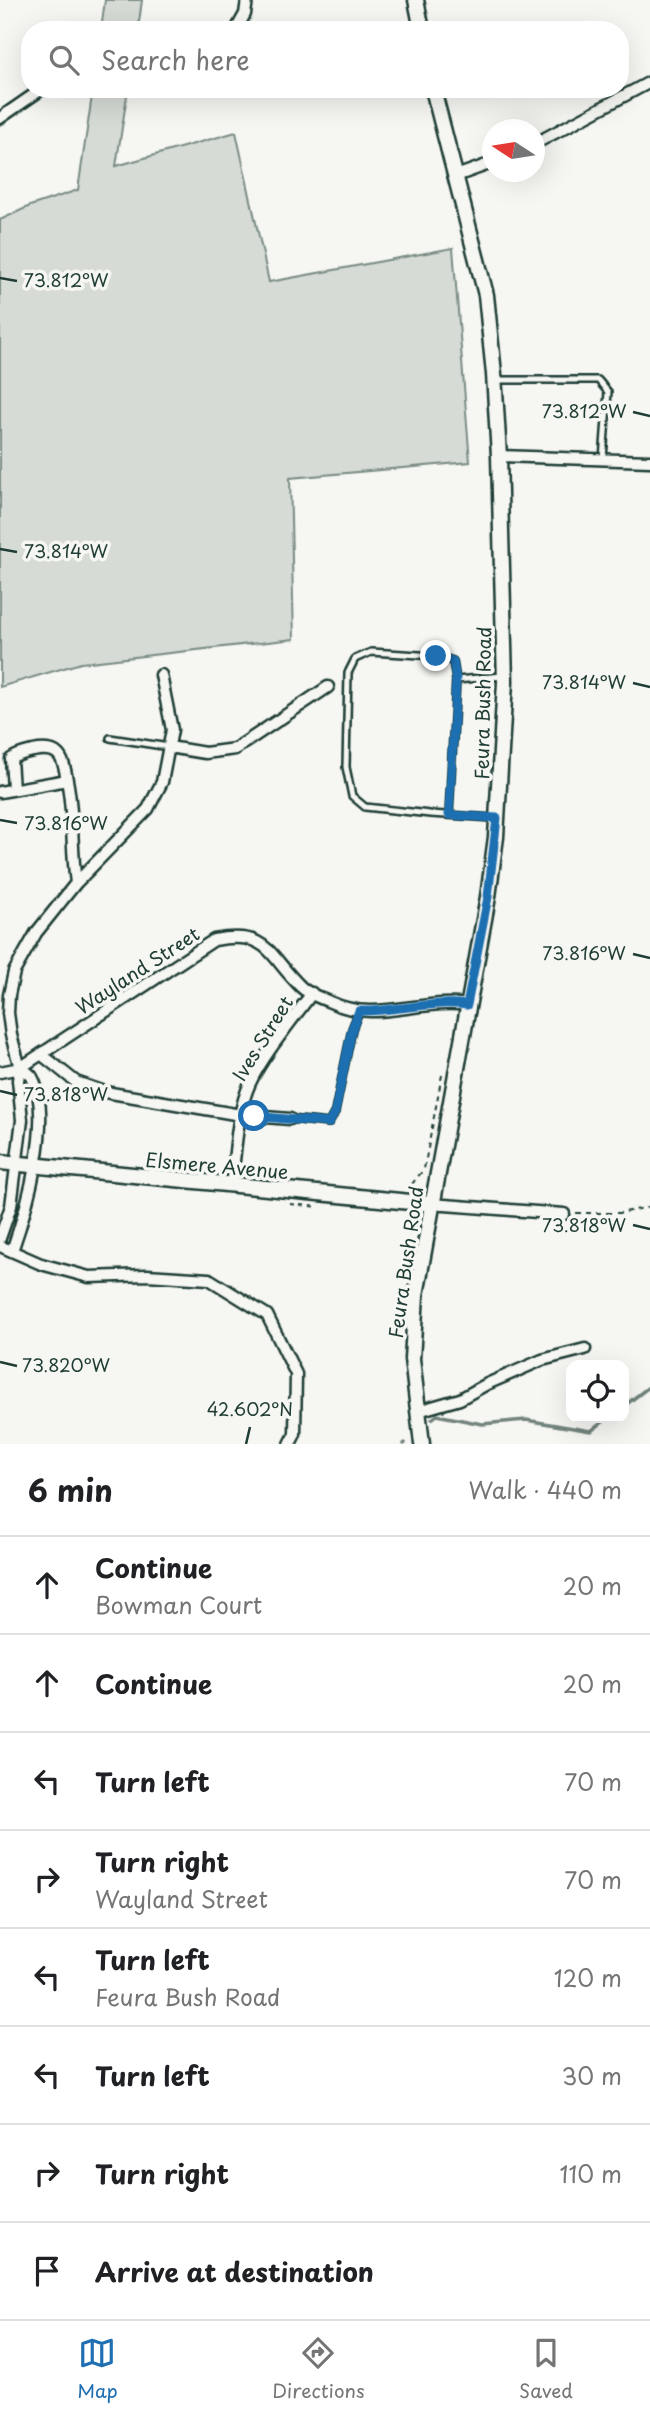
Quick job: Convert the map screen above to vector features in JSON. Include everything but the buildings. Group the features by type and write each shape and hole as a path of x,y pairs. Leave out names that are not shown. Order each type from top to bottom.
{"main road":[{"path":"416,0 420,21"},
{"name":"Feura Bush Road","path":"422,1444 412,1359 416,1295 488,897 497,818 505,676 499,456 486,295 435,98"},
{"name":"Elsmere Avenue","path":"0,1162 431,1204"}],"street":[{"path":"241,21 247,0"},
{"path":"629,93 650,82"},
{"path":"0,118 29,98"},
{"path":"545,138 620,98"},
{"path":"456,176 482,167"},
{"path":"499,456 650,461"},
{"path":"0,1238 11,1206 22,1120 18,1080 20,1068 4,994 22,954 36,933 76,883 148,808 162,782 172,730 161,675"},
{"path":"169,747 205,753 235,749 328,687"},
{"path":"13,789 11,759 40,750 51,750 59,754 68,780 72,808 72,858 76,883"},
{"path":"0,792 68,780"},
{"name":"Wayland Street","path":"20,1068 214,940 235,936 253,939 272,953 303,989 334,1004 359,1011 385,1012 435,1003 467,1005"},
{"name":"Ives Street","path":"231,1185 241,1115 250,1083 312,993"},
{"path":"41,1054 76,1082 105,1092 241,1115 290,1119"},
{"path":"0,1072 20,1068 31,1074 40,1108 26,1211 12,1251"},
{"path":"431,1204 564,1213"},
{"path":"0,1245 41,1264 89,1276 147,1275 209,1279 267,1315 296,1374 295,1434 290,1444"},
{"path":"418,1411 445,1405 542,1360 585,1349"}],"lane":[{"path":"494,380 598,380 608,392 603,459"},
{"path":"449,815 456,680 453,661 436,656 371,652 355,659 348,673 346,767 352,796 365,807 449,815 497,818"},
{"path":"456,680 505,676"},
{"path":"110,738 169,747"},
{"path":"290,1119 329,1123 335,1112 352,1029 359,1011"}],"path":[{"path":"412,1184 424,1169 444,1064"},
{"path":"564,1213 619,1213 650,1207"}],"shaded area":[{"path":"105,0 142,0 139,21 102,21"},
{"path":"92,98 127,98 116,166 236,132 269,282 453,248 470,462 290,478 294,639 81,663 0,687 0,220 30,206 78,190"}],"waterway":[{"path":"629,1402 650,1386"},
{"path":"432,1419 437,1415 482,1424 526,1420 591,1431 601,1423"}],"route":[{"path":"254,1116 329,1123 335,1112 352,1029 359,1011 385,1012 435,1003 467,1005 488,897 497,818 449,815 456,680 453,661 436,656"}]}
